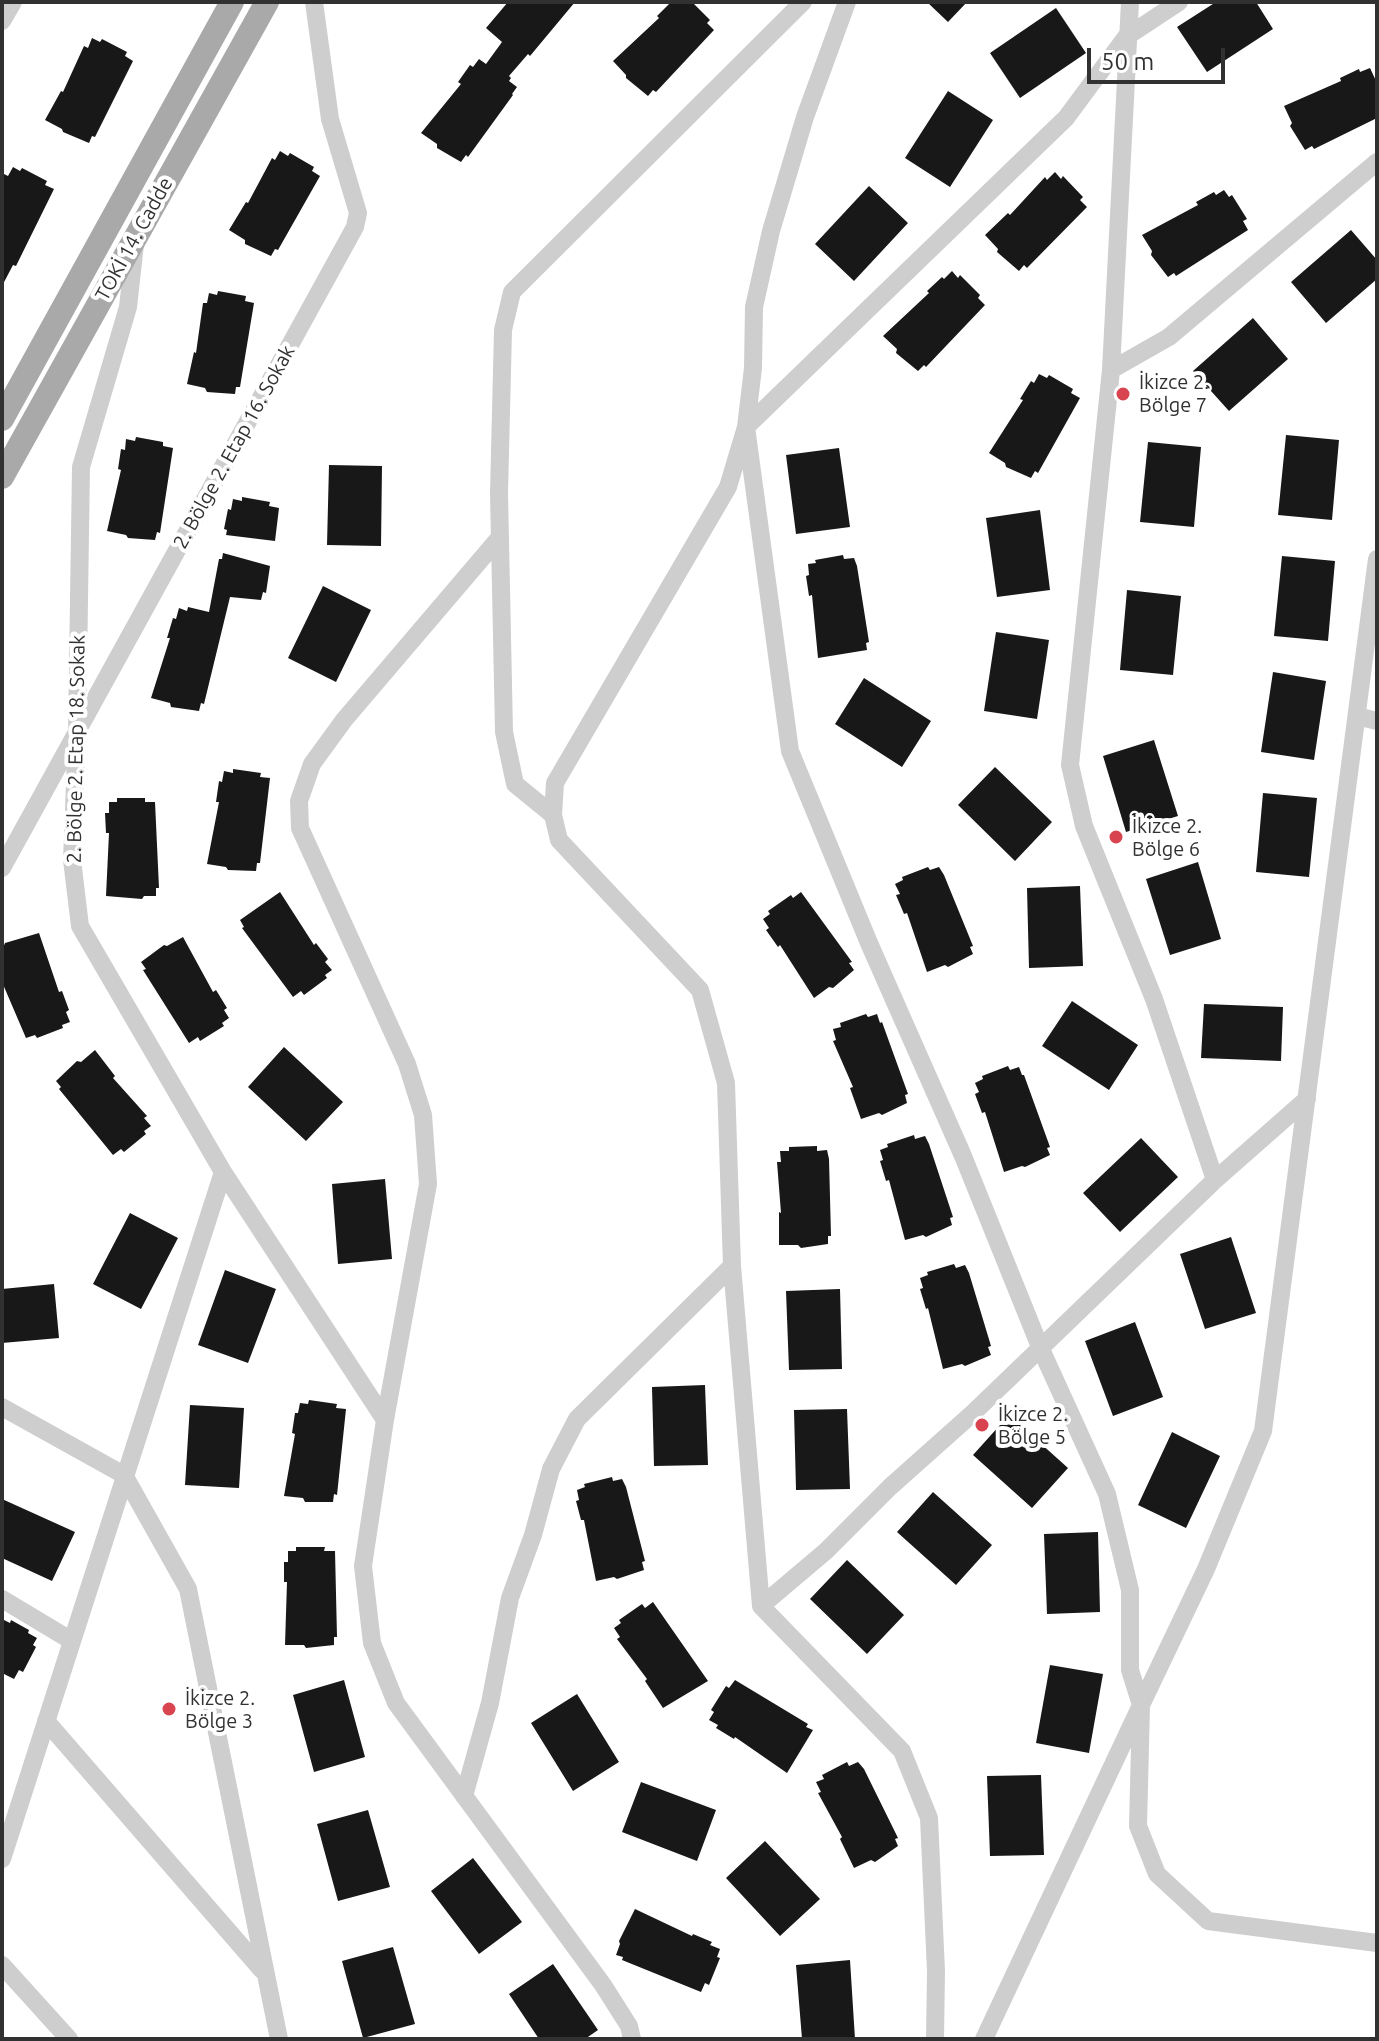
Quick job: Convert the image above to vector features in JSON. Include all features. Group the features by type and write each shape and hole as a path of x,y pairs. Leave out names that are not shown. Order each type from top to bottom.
{"main road":[{"name":"TOKİ 14. Cadde","path":"2,419 232,2"},
{"name":"TOKİ 14. Cadde","path":"2,477 267,2"}],"street":[{"path":"2,21 13,2"},
{"name":"2. Bölge 2. Etap 16. Sokak","path":"2,868 355,227 358,213 330,119 314,2"},
{"path":"553,815 515,784 504,732 500,537 503,330 512,292 803,2"},
{"path":"847,2 805,117 771,231 754,307 753,368 746,427 728,487 555,783 553,815 559,840 700,990 726,1083 732,1266 761,1606 902,1751 929,1818 936,1971 935,2039"},
{"path":"1130,2 1111,370 1070,765 1084,826 1154,999 1215,1180"},
{"path":"746,427 1066,118 1126,37 1179,2"},
{"path":"1111,370 1169,337 1377,162"},
{"name":"2. Bölge 2. Etap 18. Sokak","path":"136,238 128,307 81,467 72,860 80,926 223,1172 385,1420"},
{"path":"746,427 790,751 869,943 963,1156 1040,1347 1107,1494 1130,1590 1130,1670 1141,1705 1138,1826 1157,1874 1208,1921 1377,1943"},
{"path":"500,537 344,720 312,764 299,801 300,828 407,1064 423,1115 428,1184 385,1420 363,1566 372,1643 396,1703 603,1985 629,2026 632,2039"},
{"path":"984,2039 1206,1569 1263,1431 1377,559"},
{"path":"1357,716 1377,721"},
{"path":"761,1606 826,1551 1215,1180 1307,1099"},
{"path":"2,1859 223,1172"},
{"path":"464,1796 490,1703 510,1598 533,1535 551,1469 577,1419 732,1266"},
{"path":"2,1407 124,1475 188,1589 279,2039"},
{"path":"2,1599 72,1641"},
{"path":"46,1721 265,1973"},
{"path":"2,1965 69,2039"}],"building":[{"path":"508,2 575,2 509,76 509,81 517,87 513,95 468,157 466,155 461,162 437,148 437,144 421,133 461,84 458,82 470,65 473,67 479,59 486,64 502,42 486,28"},
{"path":"671,2 692,2 710,20 707,23 714,30 656,92 653,90 648,96 626,78 613,61 659,18 657,16"},
{"path":"927,2 967,2 948,22"},
{"path":"1216,2 1256,2 1273,29 1207,72 1177,27"},
{"path":"1056,8 1086,53 1020,98 990,53"},
{"path":"92,38 100,42 102,39 127,52 125,56 133,61 95,137 92,136 89,143 45,120 63,92 84,46 88,48"},
{"path":"1370,68 1377,83 1377,118 1314,149 1312,146 1305,150 1290,126 1292,123 1284,106 1341,81 1340,78 1359,69 1360,72"},
{"path":"948,91 993,120 950,187 905,158"},
{"path":"280,151 288,156 290,153 314,167 312,171 320,176 278,250 275,249 271,256 245,244 245,240 229,230 248,203 272,158 275,160"},
{"path":"13,167 20,171 22,168 47,181 45,185 54,189 16,266 13,265 2,286 2,173 8,176"},
{"path":"1055,172 1083,197 1080,200 1087,207 1027,268 1024,265 1019,271 997,252 998,249 985,235 1008,213 1010,215 1045,177 1047,180"},
{"path":"869,186 908,223 854,281 815,244"},
{"path":"1224,190 1229,197 1232,195 1247,219 1243,221 1248,230 1176,276 1174,273 1168,277 1151,255 1152,251 1142,235 1198,205 1196,202 1214,192 1216,195"},
{"path":"1351,230 1377,260 1377,279 1326,323 1291,282"},
{"path":"952,271 980,295 978,298 985,305 926,367 924,365 918,371 896,353 897,349 883,336 929,293 927,291"},
{"path":"218,291 246,296 245,301 254,303 240,387 236,387 235,394 207,392 205,388 187,384 196,353 203,303 207,303 209,293 217,295"},
{"path":"1253,318 1288,359 1229,411 1193,371"},
{"path":"1039,374 1047,378 1049,375 1073,389 1071,393 1080,398 1038,473 1035,471 1031,478 1006,467 1005,463 989,453 1023,400 1020,399 1031,381 1034,383"},
{"path":"1286,435 1339,440 1332,520 1278,515"},
{"path":"136,437 163,442 163,446 173,448 160,533 157,532 155,540 128,538 107,531 121,470 118,469 121,449 125,450 126,439 135,441"},
{"path":"1148,442 1201,447 1194,527 1140,522"},
{"path":"839,448 850,527 796,534 786,455"},
{"path":"329,465 382,466 381,546 327,545"},
{"path":"242,497 270,502 269,506 279,508 275,541 226,535 227,530 224,529 228,509 231,510 233,499 242,501"},
{"path":"1040,510 1050,590 997,597 986,518"},
{"path":"223,553 270,566 266,593 263,592 261,600 230,597 204,704 201,703 199,711 171,707 170,703 151,698 170,638 167,638 173,618 176,619 179,608 209,612 219,559 222,559"},
{"path":"843,555 844,559 854,558 857,566 869,642 866,643 867,650 818,658 812,595 809,596 806,576 809,575 808,564"},
{"path":"1282,556 1335,561 1328,641 1274,636"},
{"path":"323,586 371,610 336,682 288,658"},
{"path":"1127,590 1181,596 1173,675 1120,670"},
{"path":"996,632 1049,640 1037,719 984,711"},
{"path":"1273,672 1326,681 1314,760 1261,752"},
{"path":"864,678 931,721 902,767 835,724"},
{"path":"1154,740 1178,816 1126,832 1103,756"},
{"path":"995,767 1052,822 1015,861 958,805"},
{"path":"233,769 261,773 260,777 270,778 260,863 257,863 256,871 228,870 207,864 219,802 216,802 219,781 222,782 224,771 233,773"},
{"path":"1263,793 1317,798 1309,877 1256,872"},
{"path":"117,798 145,798 145,802 155,802 159,888 156,888 156,896 144,896 142,899 106,896 109,833 106,833 105,813 109,813 109,802 117,802"},
{"path":"1198,862 1221,939 1170,955 1146,879"},
{"path":"928,867 930,870 939,867 944,875 973,946 970,947 973,954 948,967 945,965 927,972 907,913 904,914 896,895 900,894 895,884 903,880 902,877"},
{"path":"1080,886 1083,966 1029,968 1027,888"},
{"path":"280,892 314,945 316,943 328,959 325,962 332,970 325,975 327,978 304,995 301,991 293,997 242,928 240,920"},
{"path":"801,892 852,962 849,963 854,970 833,988 829,987 814,998 780,945 778,947 766,930 769,928 763,919 770,914 768,911"},
{"path":"39,933 59,992 62,991 69,1010 66,1012 70,1022 37,1038 35,1035 26,1038 2,982 2,950 5,943"},
{"path":"183,937 213,992 216,990 227,1008 224,1010 229,1018 222,1023 224,1026 200,1041 198,1037 189,1043 141,962 164,945"},
{"path":"1072,1001 1138,1045 1109,1090 1042,1046"},
{"path":"1204,1004 1283,1007 1281,1061 1201,1058"},
{"path":"866,1014 868,1017 877,1014 882,1022 908,1094 905,1095 907,1103 882,1115 879,1113 861,1119 850,1088 853,1087 833,1041 836,1040 833,1029 841,1027 840,1023"},
{"path":"284,1047 343,1102 306,1141 248,1087"},
{"path":"95,1050 115,1076 113,1078 147,1116 144,1118 151,1126 124,1152 121,1149 113,1155 59,1089 61,1087 56,1081 77,1061 81,1062"},
{"path":"1008,1066 1010,1070 1019,1067 1024,1075 1050,1147 1047,1148 1050,1155 1025,1167 1004,1172 985,1112 982,1113 975,1094 979,1092 975,1083 983,1079 982,1076"},
{"path":"914,1135 915,1139 925,1136 929,1144 953,1217 950,1218 952,1225 926,1237 923,1235 905,1240 889,1180 886,1181 880,1161 883,1160 880,1150 888,1147 887,1144"},
{"path":"1141,1138 1178,1177 1120,1232 1083,1193"},
{"path":"817,1146 817,1151 827,1150 829,1159 831,1236 828,1236 828,1244 801,1248 798,1245 779,1245 781,1213 777,1162 781,1162 780,1151 789,1151 789,1147"},
{"path":"385,1179 392,1259 338,1264 332,1184"},
{"path":"130,1213 178,1238 141,1309 93,1284"},
{"path":"1231,1237 1256,1313 1205,1329 1180,1254"},
{"path":"954,1264 956,1268 965,1265 969,1273 991,1355 965,1366 943,1369 928,1308 920,1289 923,1288 920,1278 928,1275 927,1272"},
{"path":"225,1270 276,1289 248,1363 198,1345"},
{"path":"54,1284 59,1338 2,1343 2,1289"},
{"path":"840,1289 842,1369 789,1370 786,1291"},
{"path":"1135,1322 1163,1397 1113,1416 1085,1341"},
{"path":"705,1385 708,1465 654,1466 652,1387"},
{"path":"309,1400 337,1404 336,1408 346,1409 337,1495 334,1494 333,1502 305,1502 303,1498 284,1496 295,1434 292,1433 295,1413 298,1413 300,1403 308,1404"},
{"path":"190,1405 244,1408 239,1488 185,1485"},
{"path":"847,1409 850,1489 796,1490 794,1410"},
{"path":"1009,1415 1068,1468 1032,1508 973,1455"},
{"path":"1172,1432 1220,1456 1186,1528 1138,1505"},
{"path":"612,1477 613,1481 622,1479 626,1487 645,1561 642,1562 644,1570 617,1579 596,1581 584,1520 581,1520 576,1501 579,1500 577,1490 585,1487 584,1484"},
{"path":"933,1492 992,1545 956,1585 897,1532"},
{"path":"2,1499 75,1532 52,1581 2,1558"},
{"path":"1098,1532 1100,1612 1047,1614 1044,1534"},
{"path":"296,1547 325,1547 324,1551 335,1551 337,1637 334,1637 334,1645 306,1648 304,1645 285,1645 287,1582 284,1582 284,1562 288,1562 288,1551 296,1551"},
{"path":"847,1560 904,1615 867,1654 810,1599"},
{"path":"653,1602 708,1681 663,1708 645,1681 647,1679 617,1639 620,1637 614,1628 621,1623 619,1620 642,1604 645,1608"},
{"path":"2,1619 10,1623 11,1620 37,1638 33,1645 36,1647 23,1672 19,1670 14,1679 2,1673"},
{"path":"1050,1665 1103,1674 1089,1753 1036,1743"},
{"path":"344,1680 365,1757 314,1772 293,1695"},
{"path":"735,1680 813,1730 787,1773 735,1737 716,1728 718,1725 709,1720 714,1712 711,1710 726,1686 729,1688"},
{"path":"577,1694 619,1762 573,1791 531,1723"},
{"path":"847,1762 849,1766 858,1762 864,1769 898,1838 895,1839 898,1846 875,1862 871,1860 854,1868 840,1839 842,1837 818,1793 821,1792 816,1782 824,1779 822,1775"},
{"path":"1041,1775 1044,1855 990,1856 987,1776"},
{"path":"641,1782 716,1810 697,1861 622,1832"},
{"path":"368,1810 390,1887 338,1901 317,1824"},
{"path":"765,1841 820,1899 780,1936 726,1878"},
{"path":"473,1858 522,1922 479,1954 431,1891"},
{"path":"635,1909 712,1942 710,1945 720,1949 717,1957 720,1958 709,1985 705,1983 701,1992 616,1955 619,1941"},
{"path":"393,1947 415,2024 363,2038 342,1961"},
{"path":"850,1960 855,2039 802,2039 796,1965"},
{"path":"553,1964 598,2030 585,2039 539,2039 509,1994"}],"place":[{"name":"İkizce 2. Bölge 7","path":"1123,394"},
{"name":"İkizce 2. Bölge 6","path":"1116,837"},
{"name":"İkizce 2. Bölge 5","path":"982,1425"},
{"name":"İkizce 2. Bölge 3","path":"169,1709"}]}
